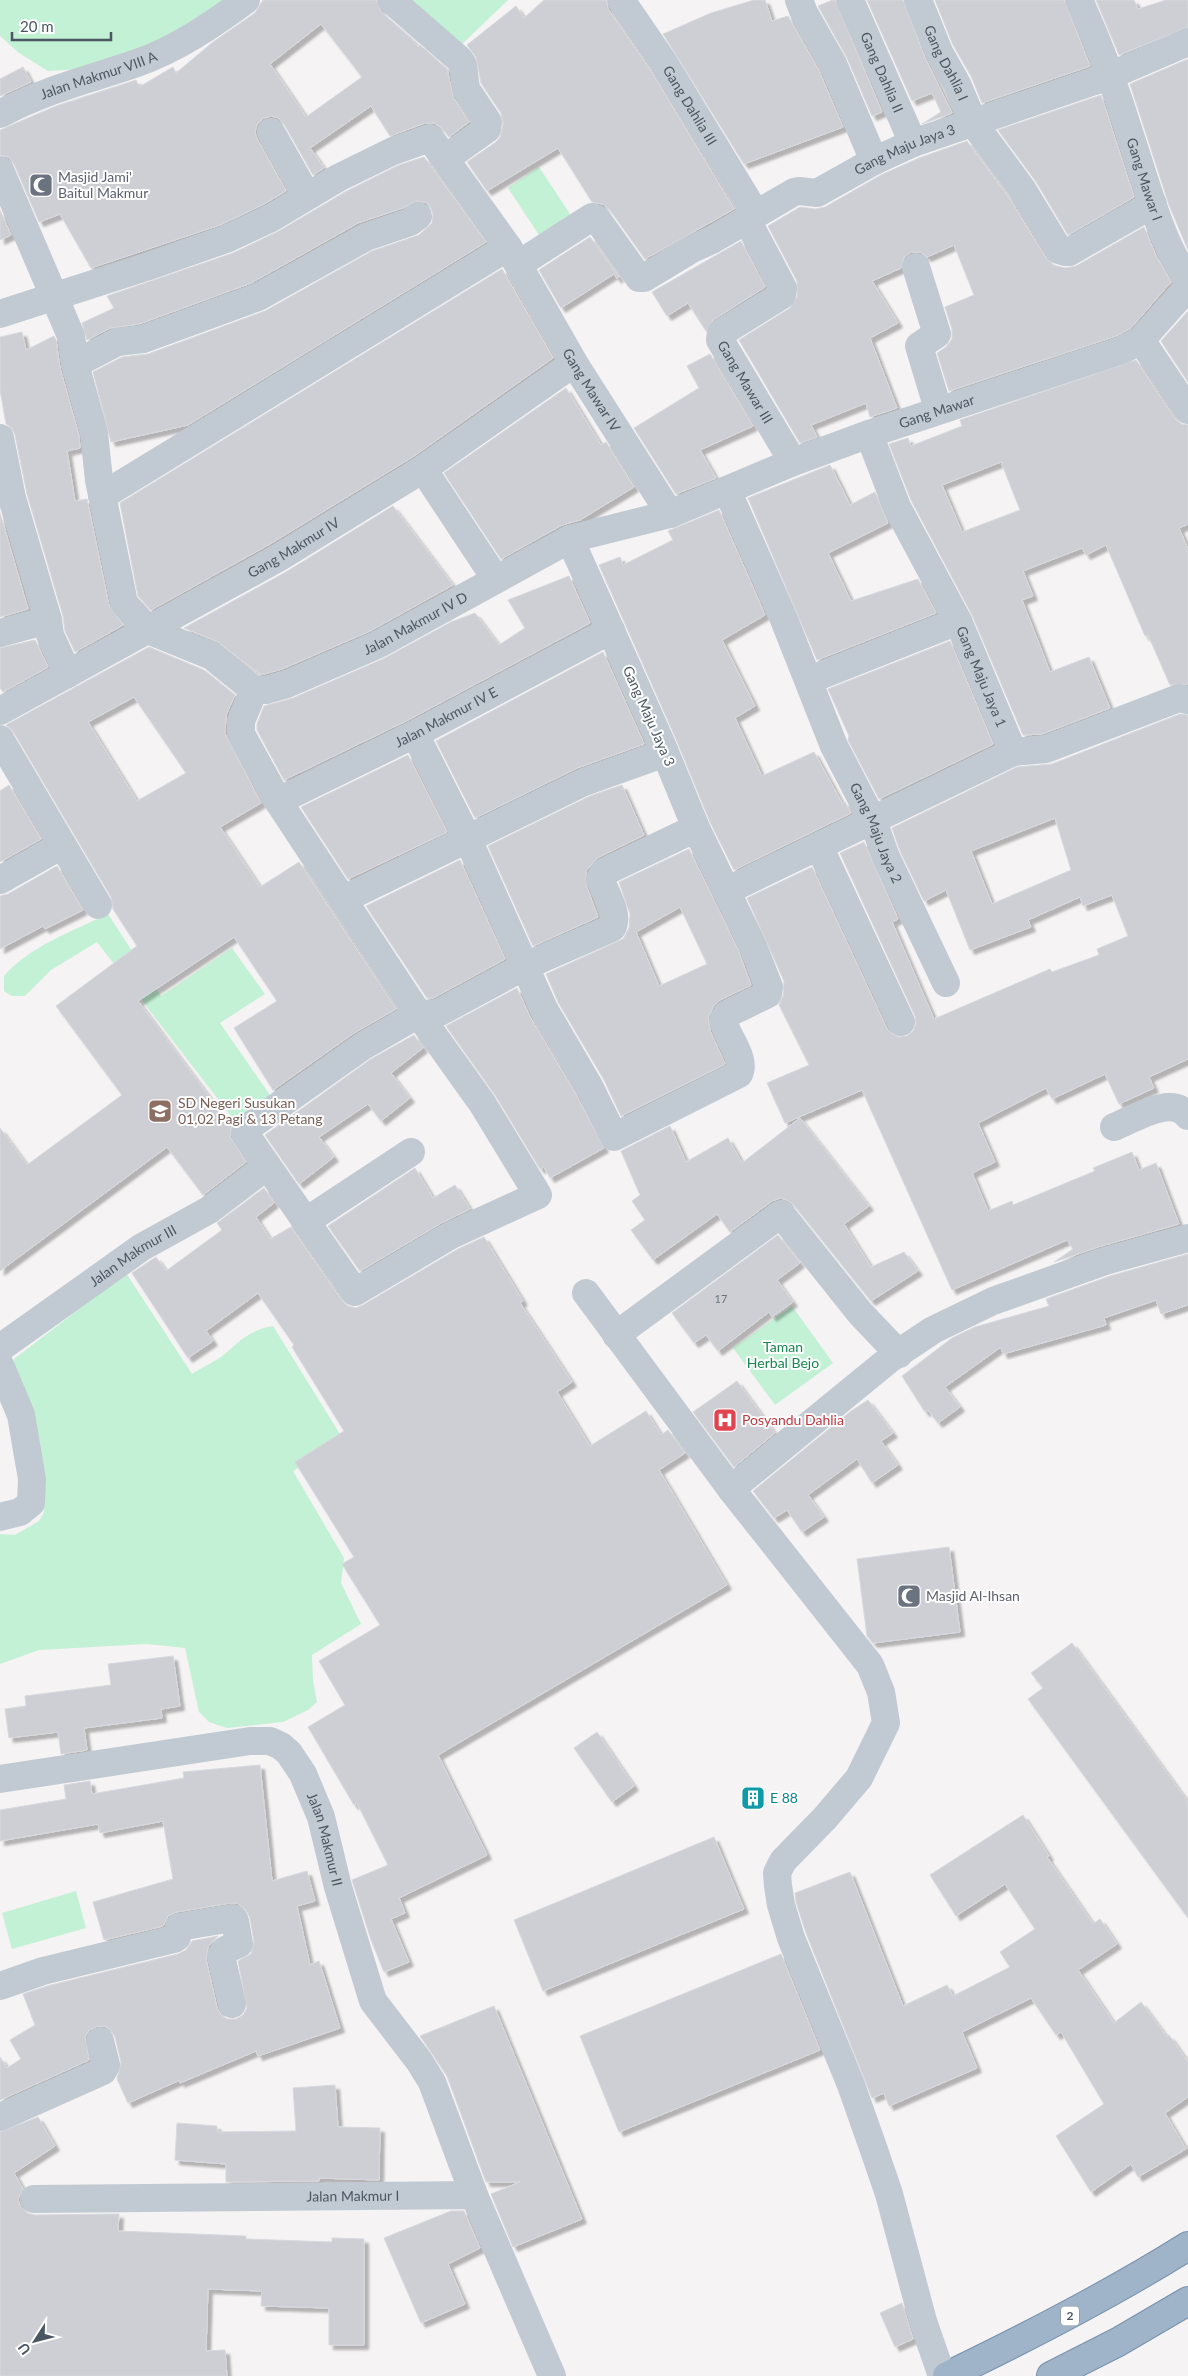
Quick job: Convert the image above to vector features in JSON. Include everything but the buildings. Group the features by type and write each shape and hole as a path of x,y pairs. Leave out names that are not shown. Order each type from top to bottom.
{"highway":[{"name":"2","path":"947,2376 1056,2324 1149,2271 1188,2246"},
{"path":"1051,2376 1118,2342 1188,2301"},
{"path":"1118,2342 1188,2317"}],"street":[{"name":"Jalan Makmur VIII A","path":"0,114 44,93 138,63 170,49 206,30 246,0"},
{"path":"391,0 459,59 463,65 466,89 488,122 487,129 446,158"},
{"name":"Gang Dahlia III","path":"620,0 664,63 752,217"},
{"path":"799,0 804,13 833,64 874,161"},
{"name":"Gang Dahlia II","path":"850,0 913,143"},
{"name":"Gang Dahlia I","path":"918,0 939,52 957,84 974,124 1022,189 1059,250 1065,252 1153,204"},
{"name":"Gang Mawar I","path":"1079,0 1109,76 1153,204 1179,268 1188,279"},
{"name":"Gang Maju Jaya 3","path":"514,255 592,218 597,219 639,278 650,276 692,249 794,192 817,193 874,161 913,143 974,124 1109,76 1188,42"},
{"path":"0,314 226,239 272,218 307,196 271,132"},
{"name":"Gang Mawar IV","path":"307,196 338,178 420,140 430,138 514,255 574,363 670,514"},
{"path":"0,170 71,336 75,364 94,433 102,496 124,603 148,630 212,656 254,690 241,721 241,734 278,801 419,1015 482,1103 538,1196 450,1235 355,1292 245,1134 247,1128 363,1046 419,1015 438,1013 525,966 612,928 615,923 614,915 600,879 604,872 696,828"},
{"path":"75,364 117,342 143,339 258,297 366,237 410,222 418,216"},
{"name":"Gang Mawar III","path":"752,217 783,288 782,295 721,333 720,340 793,462"},
{"path":"102,496 514,255"},
{"path":"916,267 937,334 919,346 938,409"},
{"name":"Gang Mawar","path":"670,514 793,462 869,434 938,409 1122,350 1141,340 1188,287"},
{"path":"1141,340 1188,410"},
{"name":"Gang Makmur IV","path":"0,710 278,558 423,469 574,363"},
{"name":"Gang Maju Jaya 1","path":"869,434 897,507 958,621 1013,752"},
{"path":"0,438 12,498 48,620 50,634 68,674"},
{"path":"423,469 496,578"},
{"name":"Gang Maju Jaya 2","path":"727,490 809,680 834,746 872,821 886,857 946,983"},
{"path":"570,539 670,514"},
{"name":"Gang Maju Jaya 3","path":"525,966 548,1016 589,1086 614,1137 739,1074 742,1069 740,1060 723,1020 727,1014 768,994 769,987 752,944 696,828 665,753 570,539"},
{"name":"Jalan Makmur IV D","path":"254,690 266,690 287,684 377,645 570,539"},
{"path":"0,633 48,620"},
{"path":"809,680 958,621"},
{"name":"Jalan Makmur IV E","path":"278,801 415,734 611,630"},
{"path":"726,891 1013,752 1046,749 1179,698 1188,700"},
{"path":"415,734 467,837 525,966"},
{"path":"0,739 98,905"},
{"path":"344,899 467,837 584,782 665,753"},
{"path":"0,880 62,845"},
{"path":"820,846 901,1022"},
{"path":"1114,1127 1160,1108 1174,1106 1182,1108 1188,1116"},
{"path":"305,1222 411,1152"},
{"name":"Jalan Makmur III","path":"0,1348 142,1248 209,1210 267,1166"},
{"path":"616,1335 781,1214 860,1313 899,1354"},
{"path":"732,1490 812,1422 933,1330 993,1301 1105,1262 1188,1238"},
{"path":"586,1293 732,1490 870,1665 881,1692 886,1723 863,1771 825,1818 783,1861 777,1873 778,1886 781,1905 791,1938 851,2085 878,2162 923,2321 942,2376"},
{"path":"0,1365 21,1415 32,1487 31,1503 20,1512 0,1517"},
{"name":"Jalan Makmur II","path":"0,1779 250,1741 270,1741 289,1753 303,1774 320,1816 338,1887 373,2001 415,2054 432,2082 474,2195"},
{"path":"0,1986 43,1971 174,1939 177,1937 179,1927 232,1918 235,1921 239,1944 222,1952 221,1956 232,2004"},
{"path":"0,2117 103,2071 106,2065 100,2040"},
{"path":"474,2195 552,2376"},
{"name":"Jalan Makmur I","path":"34,2199 474,2195"}],"green space":[{"path":"0,0 228,0 181,36 82,69 48,71 19,53 0,36"},
{"path":"405,0 508,0 459,47"},
{"path":"539,167 572,217 541,238 508,188"},
{"path":"108,914 161,996 232,948 265,994 220,1023 272,1098 237,1124 97,942 51,970 25,996 12,996 4,991 4,976 26,956 53,940"},
{"path":"126,1273 192,1374 222,1356 248,1335 273,1326 343,1439 293,1471 344,1558 341,1583 361,1624 312,1655 313,1680 317,1702 308,1710 283,1722 227,1728 209,1722 199,1712 185,1648 147,1644 39,1650 0,1664 0,1534 15,1535 39,1521 44,1512 40,1449 12,1372 14,1359"},
{"name":"Taman Herbal Bejo","path":"792,1306 833,1363 775,1405 733,1348"},
{"path":"76,1891 86,1928 12,1949 2,1913"}],"place":[{"name":"Masjid Jami' Baitul Makmur","path":"41,185"},
{"name":"SD Negeri Susukan 01,02 Pagi & 13 Petang","path":"160,1111"},
{"name":"Posyandu Dahlia","path":"725,1420"},
{"name":"Masjid Al-Ihsan","path":"909,1596"},
{"name":"E 88","path":"753,1798"}]}
